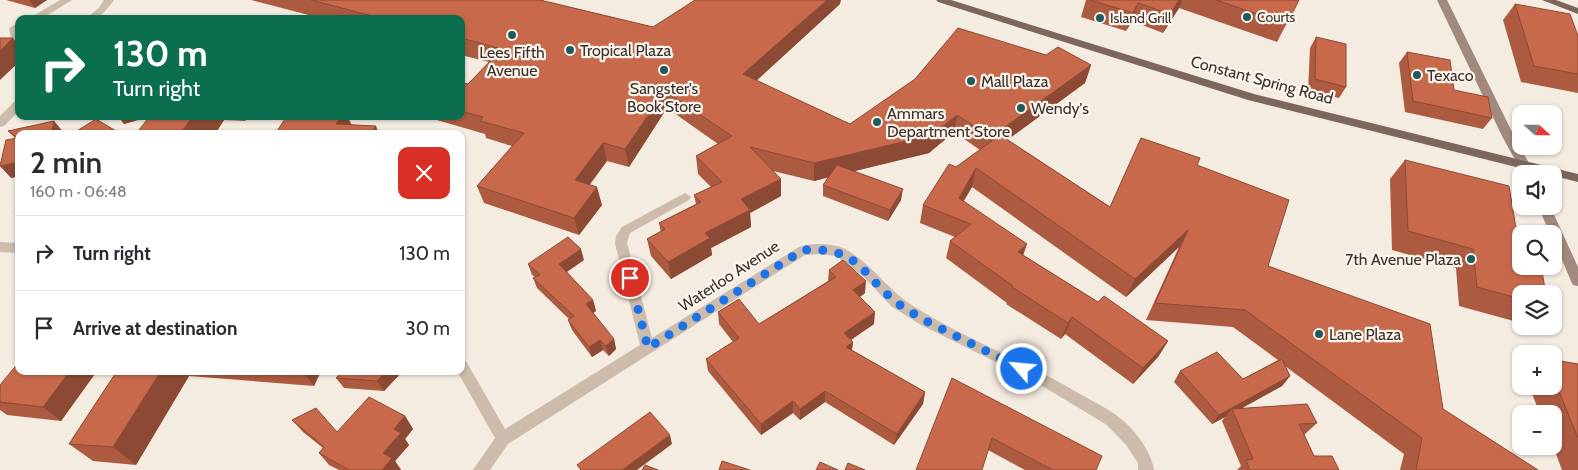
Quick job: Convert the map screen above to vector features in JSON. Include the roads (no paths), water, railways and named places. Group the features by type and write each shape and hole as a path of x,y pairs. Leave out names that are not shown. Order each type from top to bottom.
{"main road":[{"name":"Constant Spring Road","path":"941,0 1252,96 1512,165"},
{"path":"1442,0 1509,138 1525,165"},
{"path":"1547,0 1578,11"},
{"name":"Constant Spring Road","path":"1562,175 1578,178"},
{"path":"1548,215 1578,281"}],"street":[{"path":"40,15 67,0"},
{"path":"95,15 102,10 109,0"},
{"path":"0,123 15,108"},
{"path":"648,348 621,243 622,236 626,230 685,196"},
{"path":"0,247 15,248"},
{"name":"Waterloo Avenue","path":"481,470 503,439 560,401 803,250 820,249 839,252 867,271 896,302 926,321 1039,377 1112,420 1131,440 1145,462 1146,470"},
{"path":"465,373 503,439"}],"place":[{"name":"Courts","path":"1247,17"},
{"name":"Island Grill","path":"1100,18"},
{"name":"Lees Fifth Avenue","path":"512,35"},
{"name":"Tropical Plaza","path":"570,50"},
{"name":"Sangster's Book Store","path":"664,70"},
{"name":"Texaco","path":"1417,75"},
{"name":"Mall Plaza","path":"971,81"},
{"name":"Wendy's","path":"1021,108"},
{"name":"Ammars Department Store","path":"877,122"},
{"name":"7th Avenue Plaza","path":"1471,259"},
{"name":"Lane Plaza","path":"1319,334"}]}
